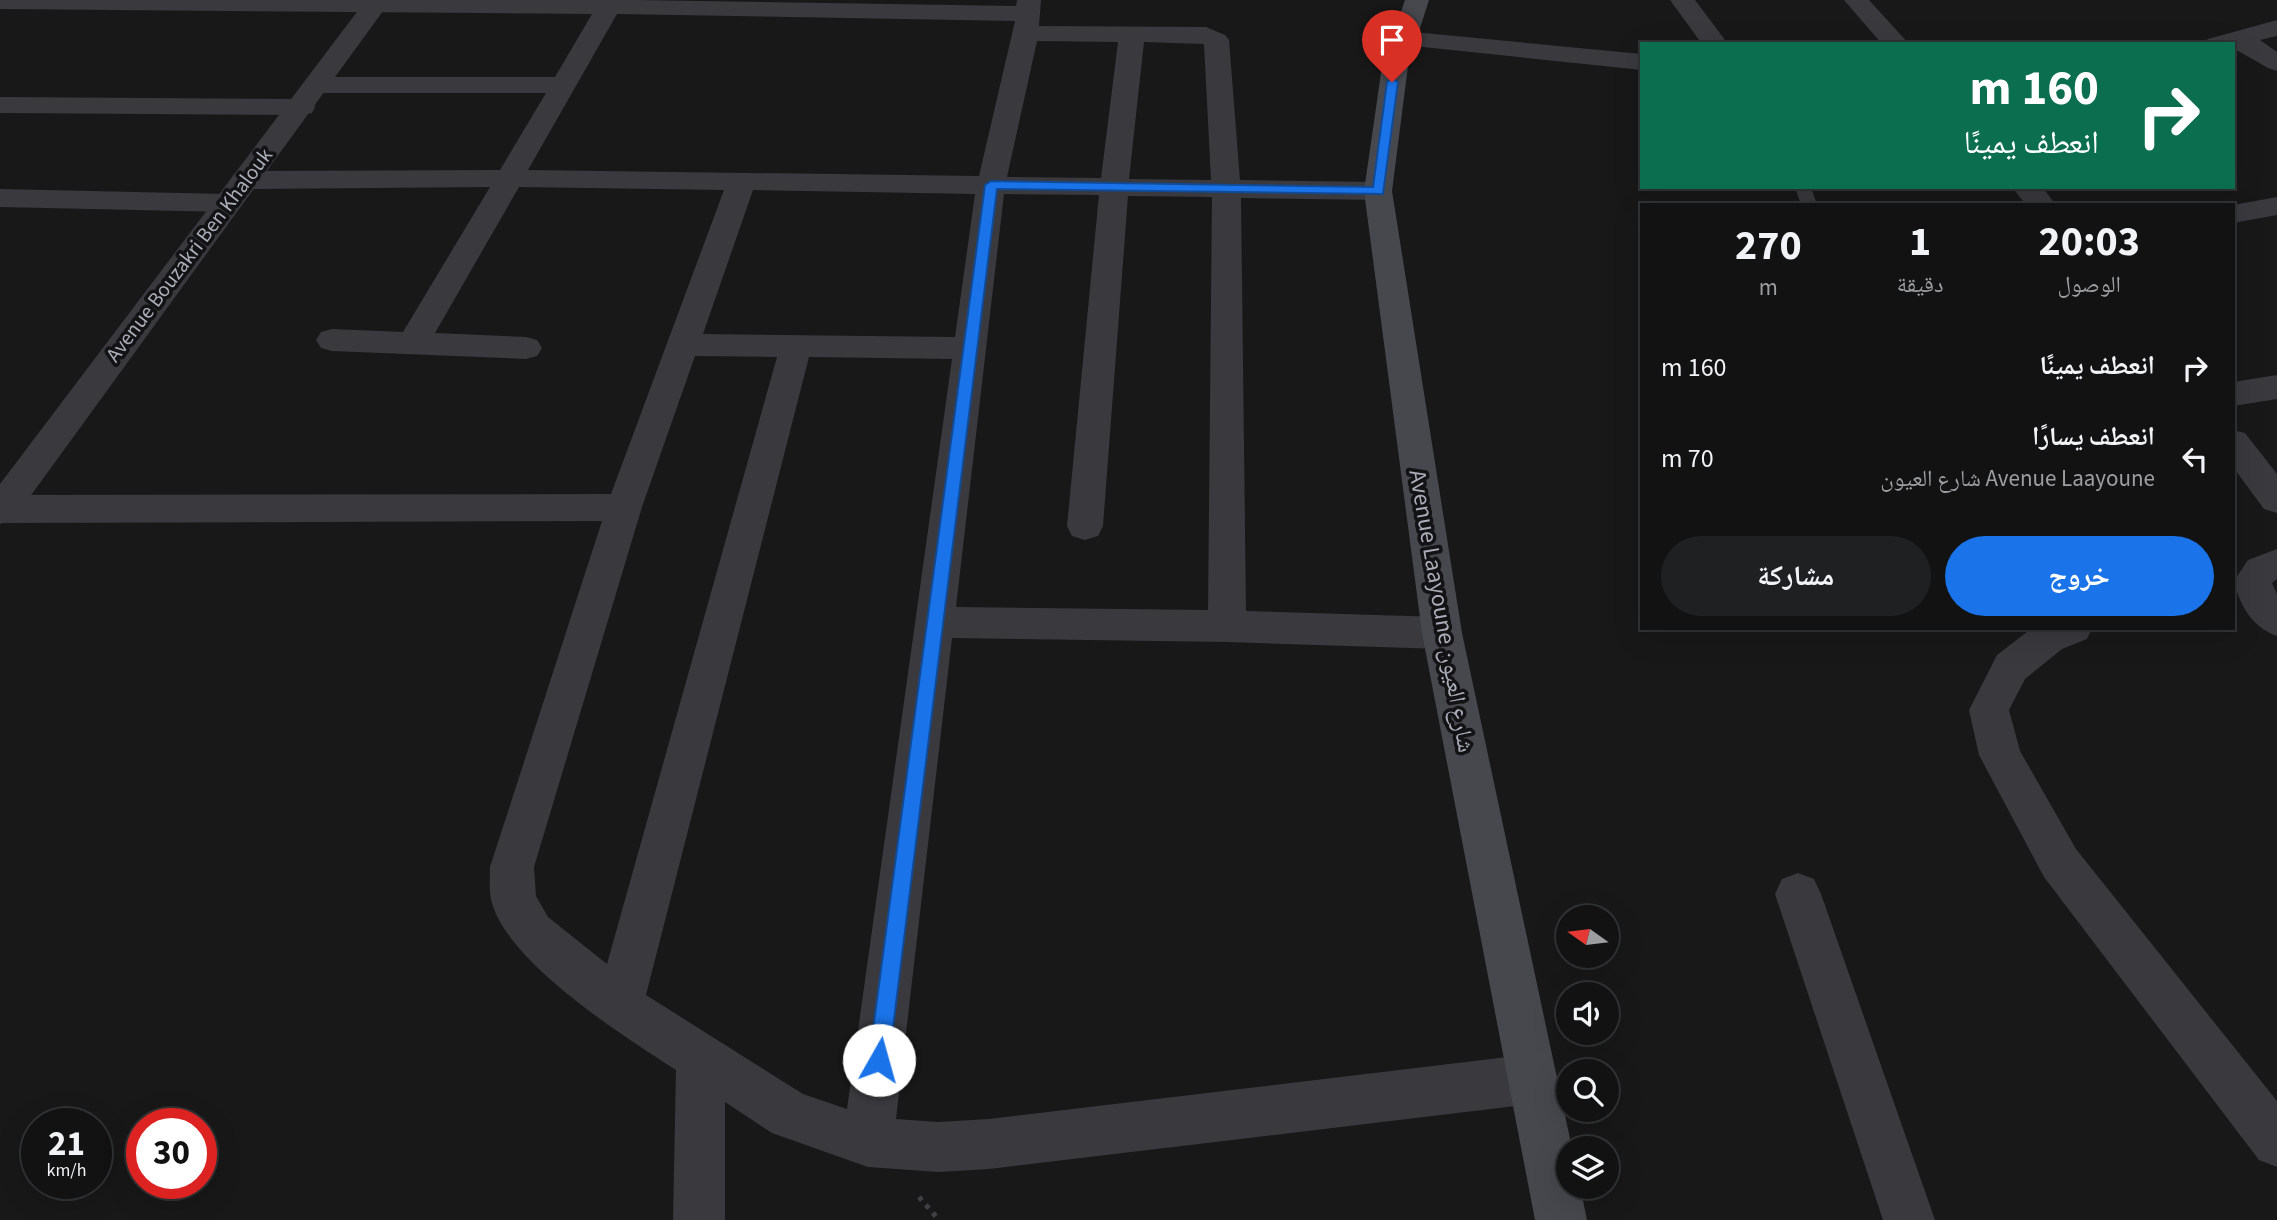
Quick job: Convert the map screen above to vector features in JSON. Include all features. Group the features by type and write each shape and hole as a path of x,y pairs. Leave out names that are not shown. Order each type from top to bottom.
{"main road":[{"name":"Avenue Laayoune شارع العيون","path":"1417,0 1402,39 1390,97 1378,191 1442,633 1561,1220"}],"street":[{"path":"0,2 158,0 611,4 1028,16 1132,34 1206,35 1216,40 1226,188 1227,626"},
{"path":"1682,0 1714,42"},
{"path":"1856,0 1894,42"},
{"name":"Avenue Bouzakri Ben Khalouk","path":"0,510 379,1"},
{"path":"413,343 611,4"},
{"path":"868,1142 991,185 1028,16"},
{"path":"2228,41 2277,28"},
{"path":"1085,526 1114,187 1132,34"},
{"path":"1402,39 1640,62"},
{"path":"2235,44 2277,63"},
{"path":"0,105 564,85"},
{"path":"0,198 235,191 509,178 1378,191"},
{"path":"742,181 624,507 512,867 514,900 532,932 619,1005 701,1060 790,1115 868,1142 938,1147 989,1144 1533,1079"},
{"path":"2028,189 2040,203"},
{"path":"2235,214 2277,206"},
{"path":"332,340 526,348"},
{"path":"682,345 970,348"},
{"path":"619,1005 796,346"},
{"path":"2235,394 2277,387"},
{"path":"2235,445 2277,500"},
{"path":"0,510 624,507"},
{"path":"2274,618 2257,598 2253,581 2261,570 2277,564"},
{"path":"2235,614 2274,618"},
{"path":"935,622 1227,626 1442,633"},
{"path":"2068,630 2048,638 2011,667 1989,710 2000,755 2060,863 2277,1142"},
{"path":"1798,894 1909,1220"},
{"path":"699,1220 701,1060"}],"route":[{"path":"879,1060 991,185 1378,191 1392,82"}]}
